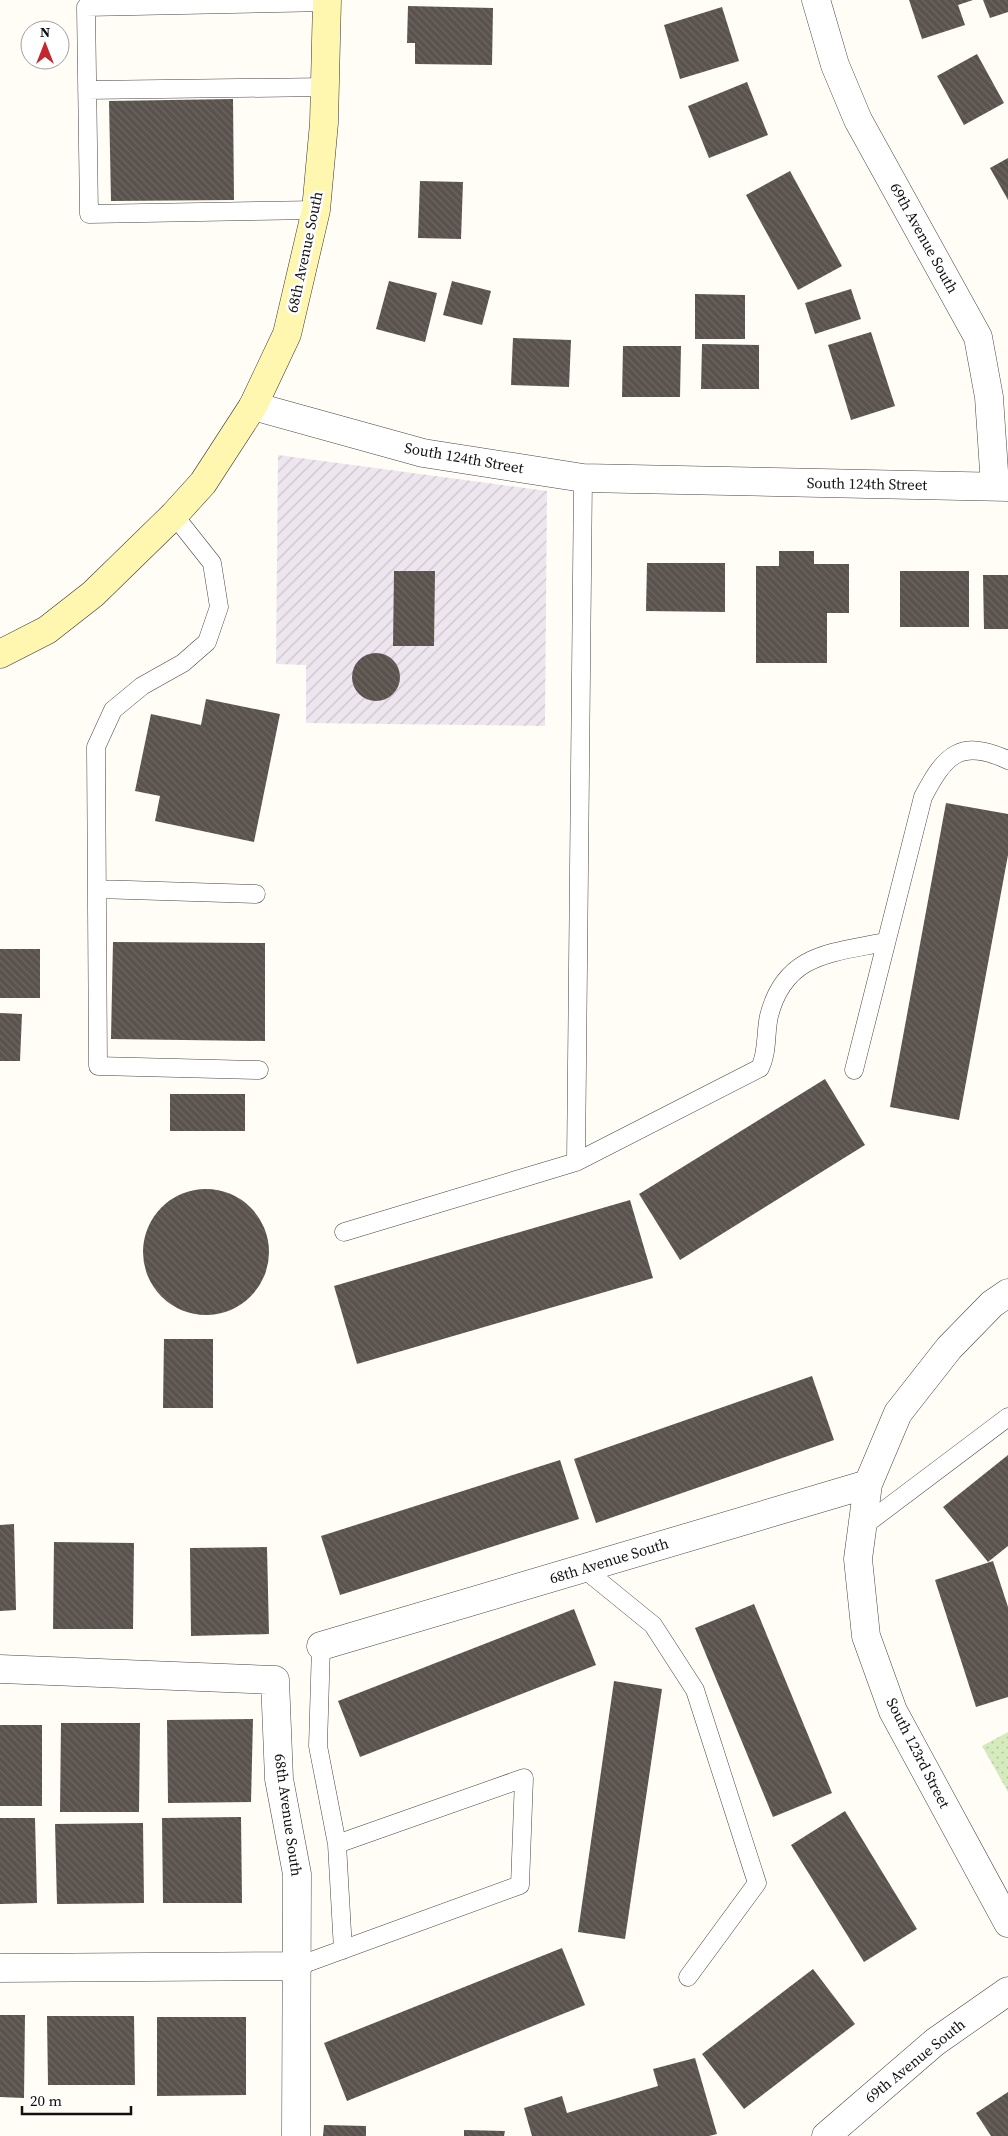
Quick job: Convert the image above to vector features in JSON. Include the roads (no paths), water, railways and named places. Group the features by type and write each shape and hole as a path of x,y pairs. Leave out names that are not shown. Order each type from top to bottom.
{"street":[{"name":"69th Avenue South","path":"816,0 835,65 858,120 978,337 1002,487"},
{"name":"68th Avenue South","path":"253,406 287,334 316,210 325,86 327,1"},
{"name":"South 124th Street","path":"253,406 423,453 583,478 1002,487"},
{"path":"0,654 47,630 93,594 174,515 203,484 253,406"},
{"name":"South 123rd Street","path":"1008,1293 992,1304 949,1348 898,1412 868,1484 858,1559 866,1636 894,1711 1008,1923"},
{"name":"68th Avenue South","path":"321,1646 868,1484"},
{"name":"68th Avenue South","path":"0,1670 275,1680 279,1779 297,1874 296,2136"},
{"path":"0,1968 298,1966"},
{"name":"69th Avenue South","path":"826,2136 935,2042 1008,1991"}],"lane":[{"path":"316,210 89,214 86,7 327,1"},
{"path":"87,90 325,86"},
{"path":"576,1162 583,478"},
{"path":"174,515 212,564 218,607 207,642 183,663 142,686 112,710 96,747 98,1066 259,1070"},
{"path":"854,1070 923,797 937,770 953,755 972,749 997,755 1008,760"},
{"path":"97,889 256,894"},
{"path":"344,1232 576,1162 760,1068 766,1057 766,1029 773,1002 796,968 821,956 885,942"},
{"path":"862,1527 1008,1416"},
{"path":"583,1568 653,1626 695,1690 757,1883 688,1977"},
{"path":"321,1646 318,1746 337,1844 343,1950"},
{"path":"298,1966 520,1885 524,1778 337,1844"}]}
